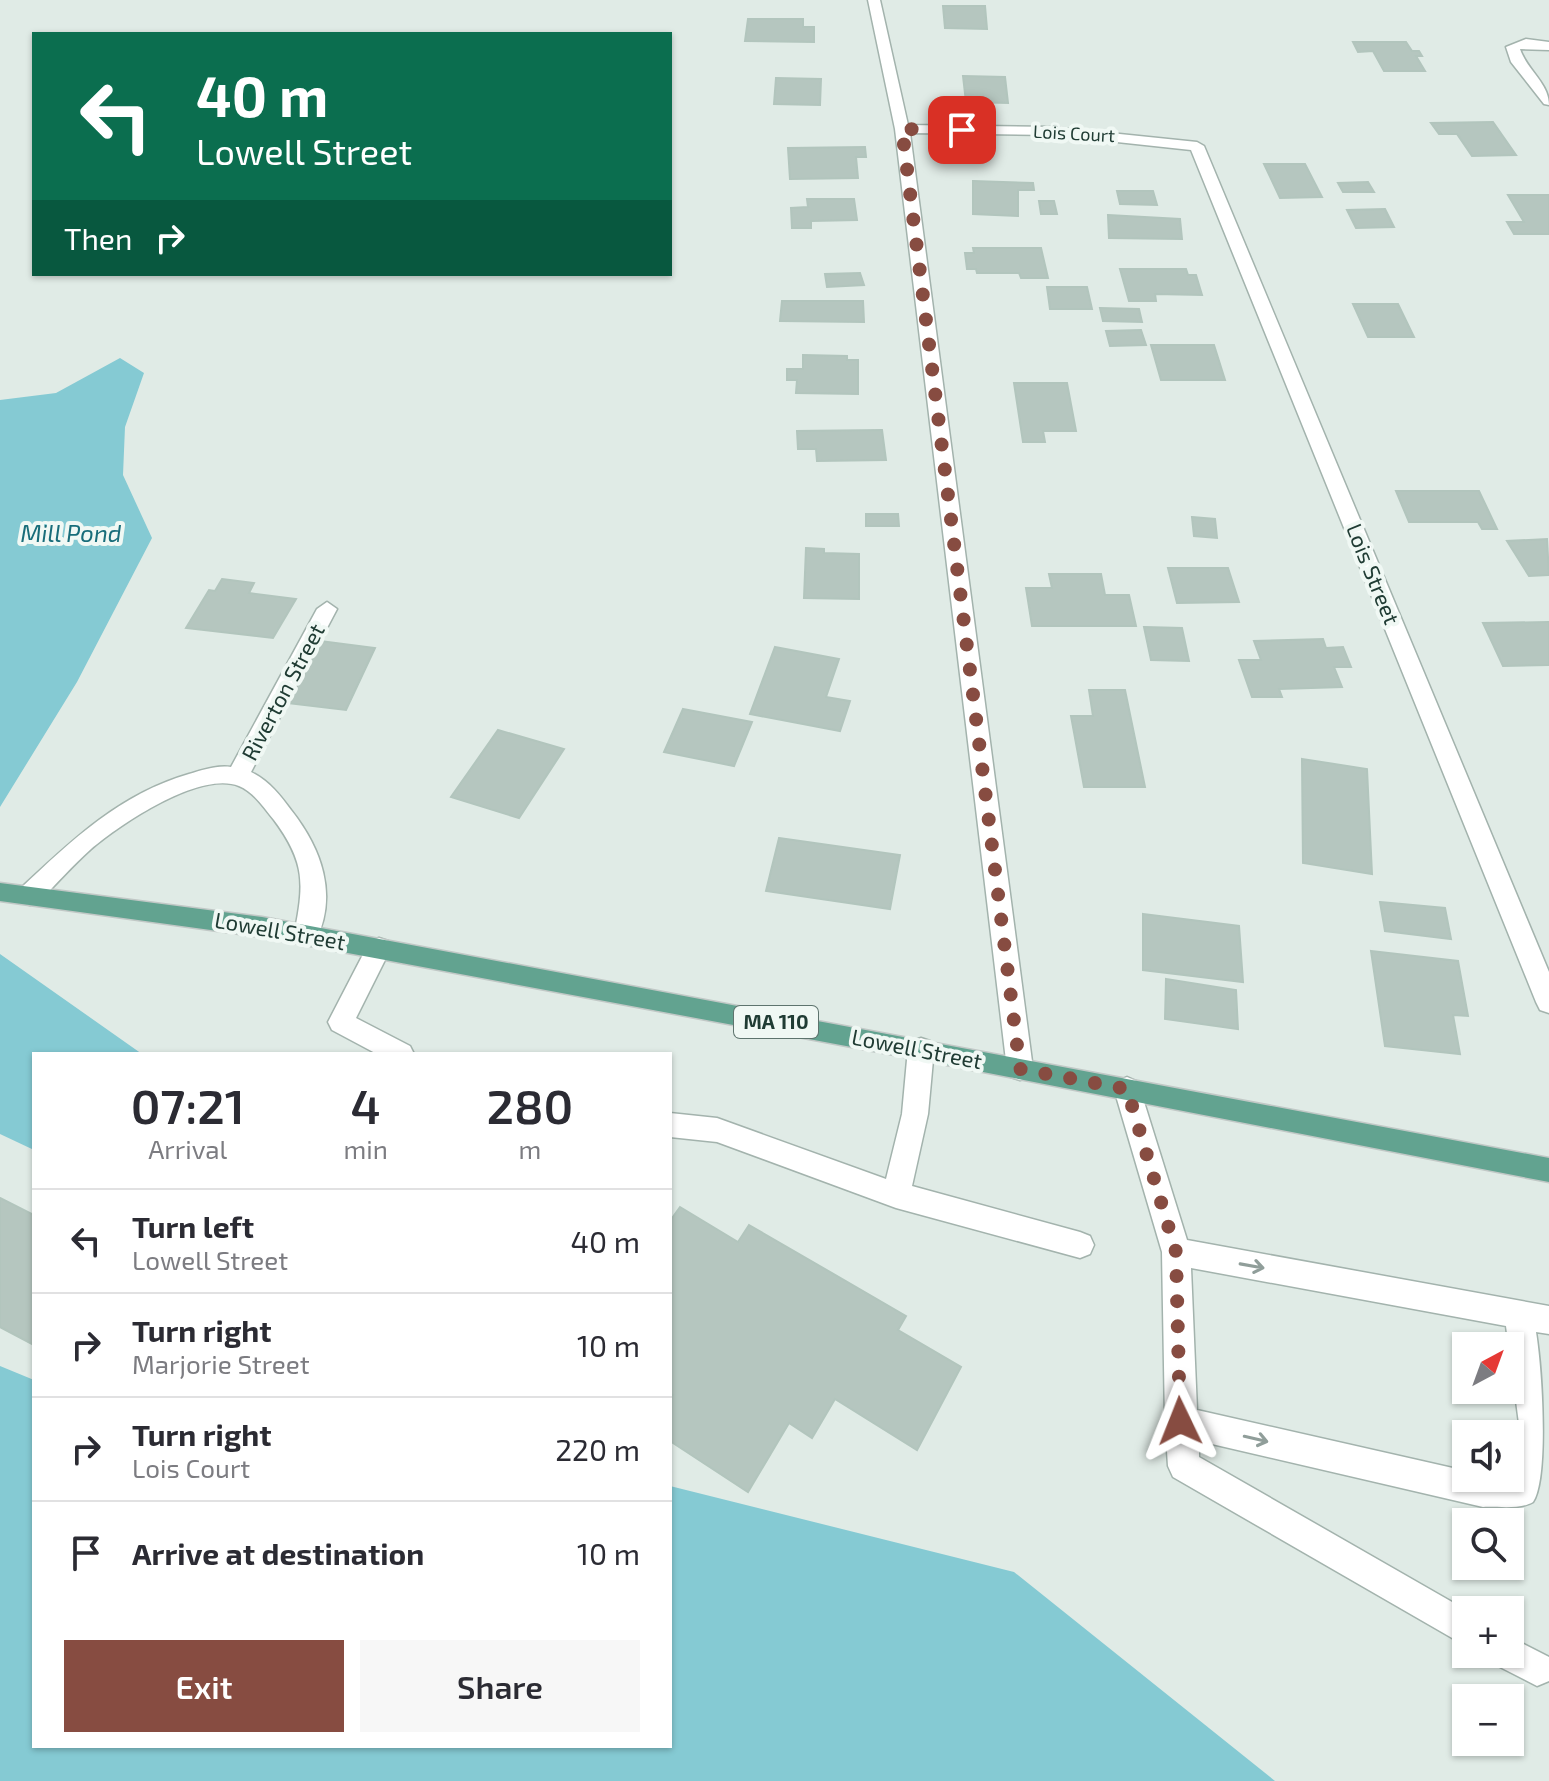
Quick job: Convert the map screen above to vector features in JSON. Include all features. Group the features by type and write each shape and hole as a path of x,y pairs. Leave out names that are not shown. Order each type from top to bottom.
{"main road":[{"name":"Lowell Street","path":"0,892 379,948 1549,1170"}],"street":[{"path":"874,0 902,129 1020,1069"},
{"path":"1549,46 1526,43 1513,47 1518,62 1549,101"},
{"name":"Lois Court","path":"902,129 1052,131 1197,146"},
{"name":"Lois Street","path":"1197,146 1549,1002"},
{"name":"Riverton Street","path":"238,776 327,609"},
{"name":"Riverton Street","path":"30,895 89,837 120,815 153,798 213,775 238,776 262,789 294,828 314,864 315,892 306,935"},
{"path":"379,948 341,1022 397,1052"},
{"path":"896,1195 915,1114 921,1049"},
{"path":"1127,1089 1176,1252 1184,1466 1452,1621"},
{"path":"672,1125 717,1130 896,1195 1080,1245"},
{"path":"1176,1252 1549,1320"},
{"path":"1180,1421 1483,1491 1523,1490 1540,1465 1519,1314"}],"water":[{"name":"Mill Pond","path":"120,358 144,373 125,427 123,475 152,538 77,682 0,807 0,400 56,393"},
{"path":"0,954 139,1052 32,1052 32,1149 0,1134"},
{"path":"0,1366 32,1379 32,1748 672,1748 672,1486 1014,1572 1275,1781 0,1781"}],"building":[{"path":"943,6 985,6 987,29 945,28"},
{"path":"748,19 803,19 803,27 814,27 814,42 745,41"},
{"path":"1353,42 1406,42 1412,51 1419,51 1422,56 1416,56 1425,71 1384,71 1373,51 1358,52"},
{"path":"963,76 1005,77 1008,103 966,102"},
{"path":"776,78 821,79 820,105 774,104"},
{"path":"1493,122 1516,155 1472,156 1457,134 1439,134 1431,123"},
{"path":"865,147 866,157 856,157 858,178 790,179 788,148"},
{"path":"1264,164 1305,164 1322,197 1280,198"},
{"path":"973,181 1033,183 1034,190 1018,190 1018,216 973,214"},
{"path":"1368,182 1374,192 1343,192 1338,183"},
{"path":"1117,191 1153,191 1157,205 1120,204"},
{"path":"1508,195 1549,195 1549,234 1514,234 1507,222 1524,222"},
{"path":"807,199 854,199 857,220 811,221 811,228 792,228 791,208 808,207"},
{"path":"1039,201 1054,201 1057,214 1041,214"},
{"path":"1385,209 1394,227 1356,228 1347,210"},
{"path":"1108,215 1180,219 1182,239 1109,238"},
{"path":"973,248 1041,248 1048,278 1021,278 1019,273 977,273 976,269 967,269 965,253 974,253"},
{"path":"1120,269 1186,269 1188,275 1196,275 1202,295 1155,294 1156,301 1129,301"},
{"path":"860,273 864,285 827,287 825,274"},
{"path":"1047,287 1087,287 1092,309 1050,309"},
{"path":"782,301 863,301 864,322 780,321"},
{"path":"1353,304 1398,304 1414,337 1368,337"},
{"path":"1100,308 1139,309 1142,322 1103,321"},
{"path":"1141,330 1146,345 1110,346 1106,331"},
{"path":"1151,345 1214,345 1225,380 1161,380"},
{"path":"803,355 847,356 847,360 858,360 858,394 796,393 797,380 787,380 787,369 803,369"},
{"path":"1014,383 1067,383 1076,431 1043,431 1045,442 1023,442"},
{"path":"882,430 886,460 817,461 816,449 798,449 797,431"},
{"path":"1396,491 1479,491 1497,529 1482,529 1478,522 1409,522"},
{"path":"866,514 898,514 899,526 866,526"},
{"path":"1192,517 1215,519 1217,538 1194,536"},
{"path":"1547,539 1549,575 1529,576 1507,541"},
{"path":"806,548 824,549 824,553 859,554 859,599 804,598"},
{"path":"1168,568 1228,568 1239,602 1177,603"},
{"path":"1049,574 1101,574 1105,595 1129,595 1136,626 1032,626 1026,588 1052,588"},
{"path":"222,579 254,583 249,593 296,599 273,638 186,628 209,590 215,591"},
{"path":"1549,622 1549,665 1503,666 1483,623"},
{"path":"1144,627 1182,628 1189,661 1151,660"},
{"path":"1323,639 1326,648 1343,647 1351,667 1334,667 1342,687 1279,689 1282,697 1252,697 1239,660 1261,660 1254,641"},
{"path":"320,641 375,648 346,710 287,703"},
{"path":"775,647 839,659 826,697 850,701 840,731 750,714"},
{"path":"1089,690 1125,690 1145,787 1084,787 1071,716 1093,716"},
{"path":"683,709 752,722 734,766 664,752"},
{"path":"498,730 564,749 519,818 451,797"},
{"path":"1302,759 1367,769 1372,874 1303,863"},
{"path":"779,838 900,855 890,909 766,891"},
{"path":"1380,902 1445,908 1451,939 1385,931"},
{"path":"1143,914 1239,926 1243,982 1143,970"},
{"path":"1371,951 1458,961 1468,1016 1453,1015 1460,1054 1385,1046"},
{"path":"1166,979 1236,990 1238,1029 1165,1019"},
{"path":"0,1198 32,1214 32,1344 0,1327"},
{"path":"680,1207 738,1242 749,1225 906,1316 898,1330 961,1367 917,1450 835,1399 812,1438 789,1423 748,1492 672,1442 672,1218"}],"route":[{"path":"962,130 902,129 1020,1069 1127,1089 1176,1252 1180,1421"}]}
